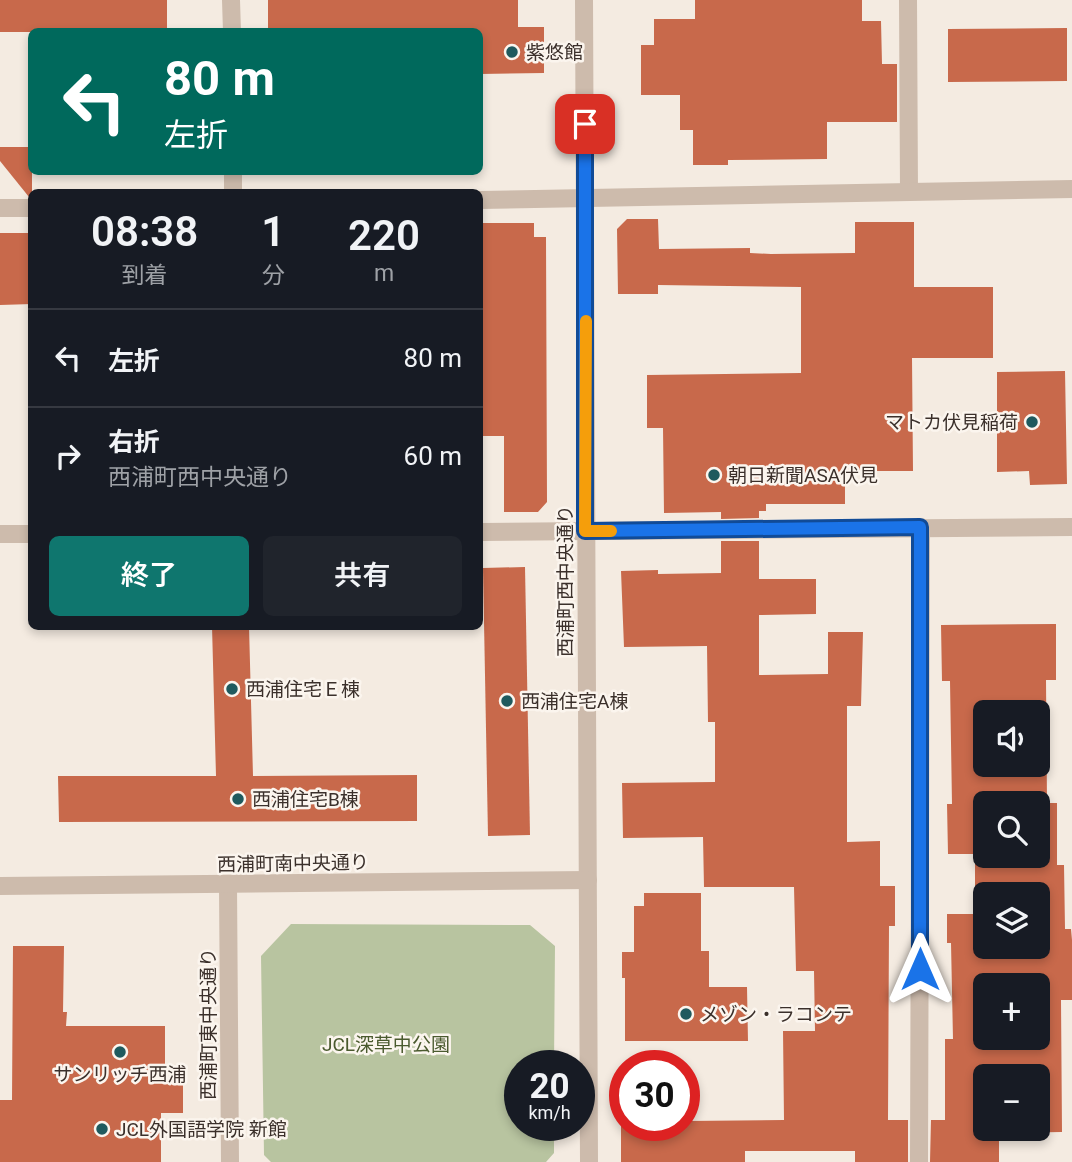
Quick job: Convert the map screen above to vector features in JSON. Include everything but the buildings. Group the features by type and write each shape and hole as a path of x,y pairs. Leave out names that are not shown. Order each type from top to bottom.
{"street":[{"path":"231,0 232,28"},
{"name":"西浦町西中央通り","path":"584,0 589,1162"},
{"path":"908,0 909,191"},
{"path":"483,200 1072,189"},
{"path":"0,208 28,208"},
{"path":"919,1162 920,527"},
{"path":"483,532 1072,527"},
{"path":"0,534 28,534"},
{"name":"西浦町南中央通り","path":"0,886 228,886 588,880"},
{"name":"西浦町東中央通り","path":"228,886 230,1162"}],"green space":[{"name":"JCL深草中公園","path":"291,924 530,925 555,946 554,1050 504,1050 504,1141 554,1141 554,1153 546,1162 271,1162 264,1155 261,956"}],"slow traffic":[{"path":"586,321 585,531 611,531"}],"place":[{"name":"紫悠館","path":"512,52"},
{"name":"マトカ伏見稲荷","path":"1032,422"},
{"name":"朝日新聞ASA伏見","path":"714,475"},
{"name":"西浦住宅Ｅ棟","path":"232,689"},
{"name":"西浦住宅A棟","path":"507,701"},
{"name":"西浦住宅B棟","path":"238,799"},
{"name":"メゾン・ラコンテ","path":"686,1014"},
{"name":"サンリッチ西浦","path":"120,1052"},
{"name":"JCL外国語学院 新館","path":"102,1129"}],"route":[{"path":"585,124 585,531 920,527 920,969"}]}
